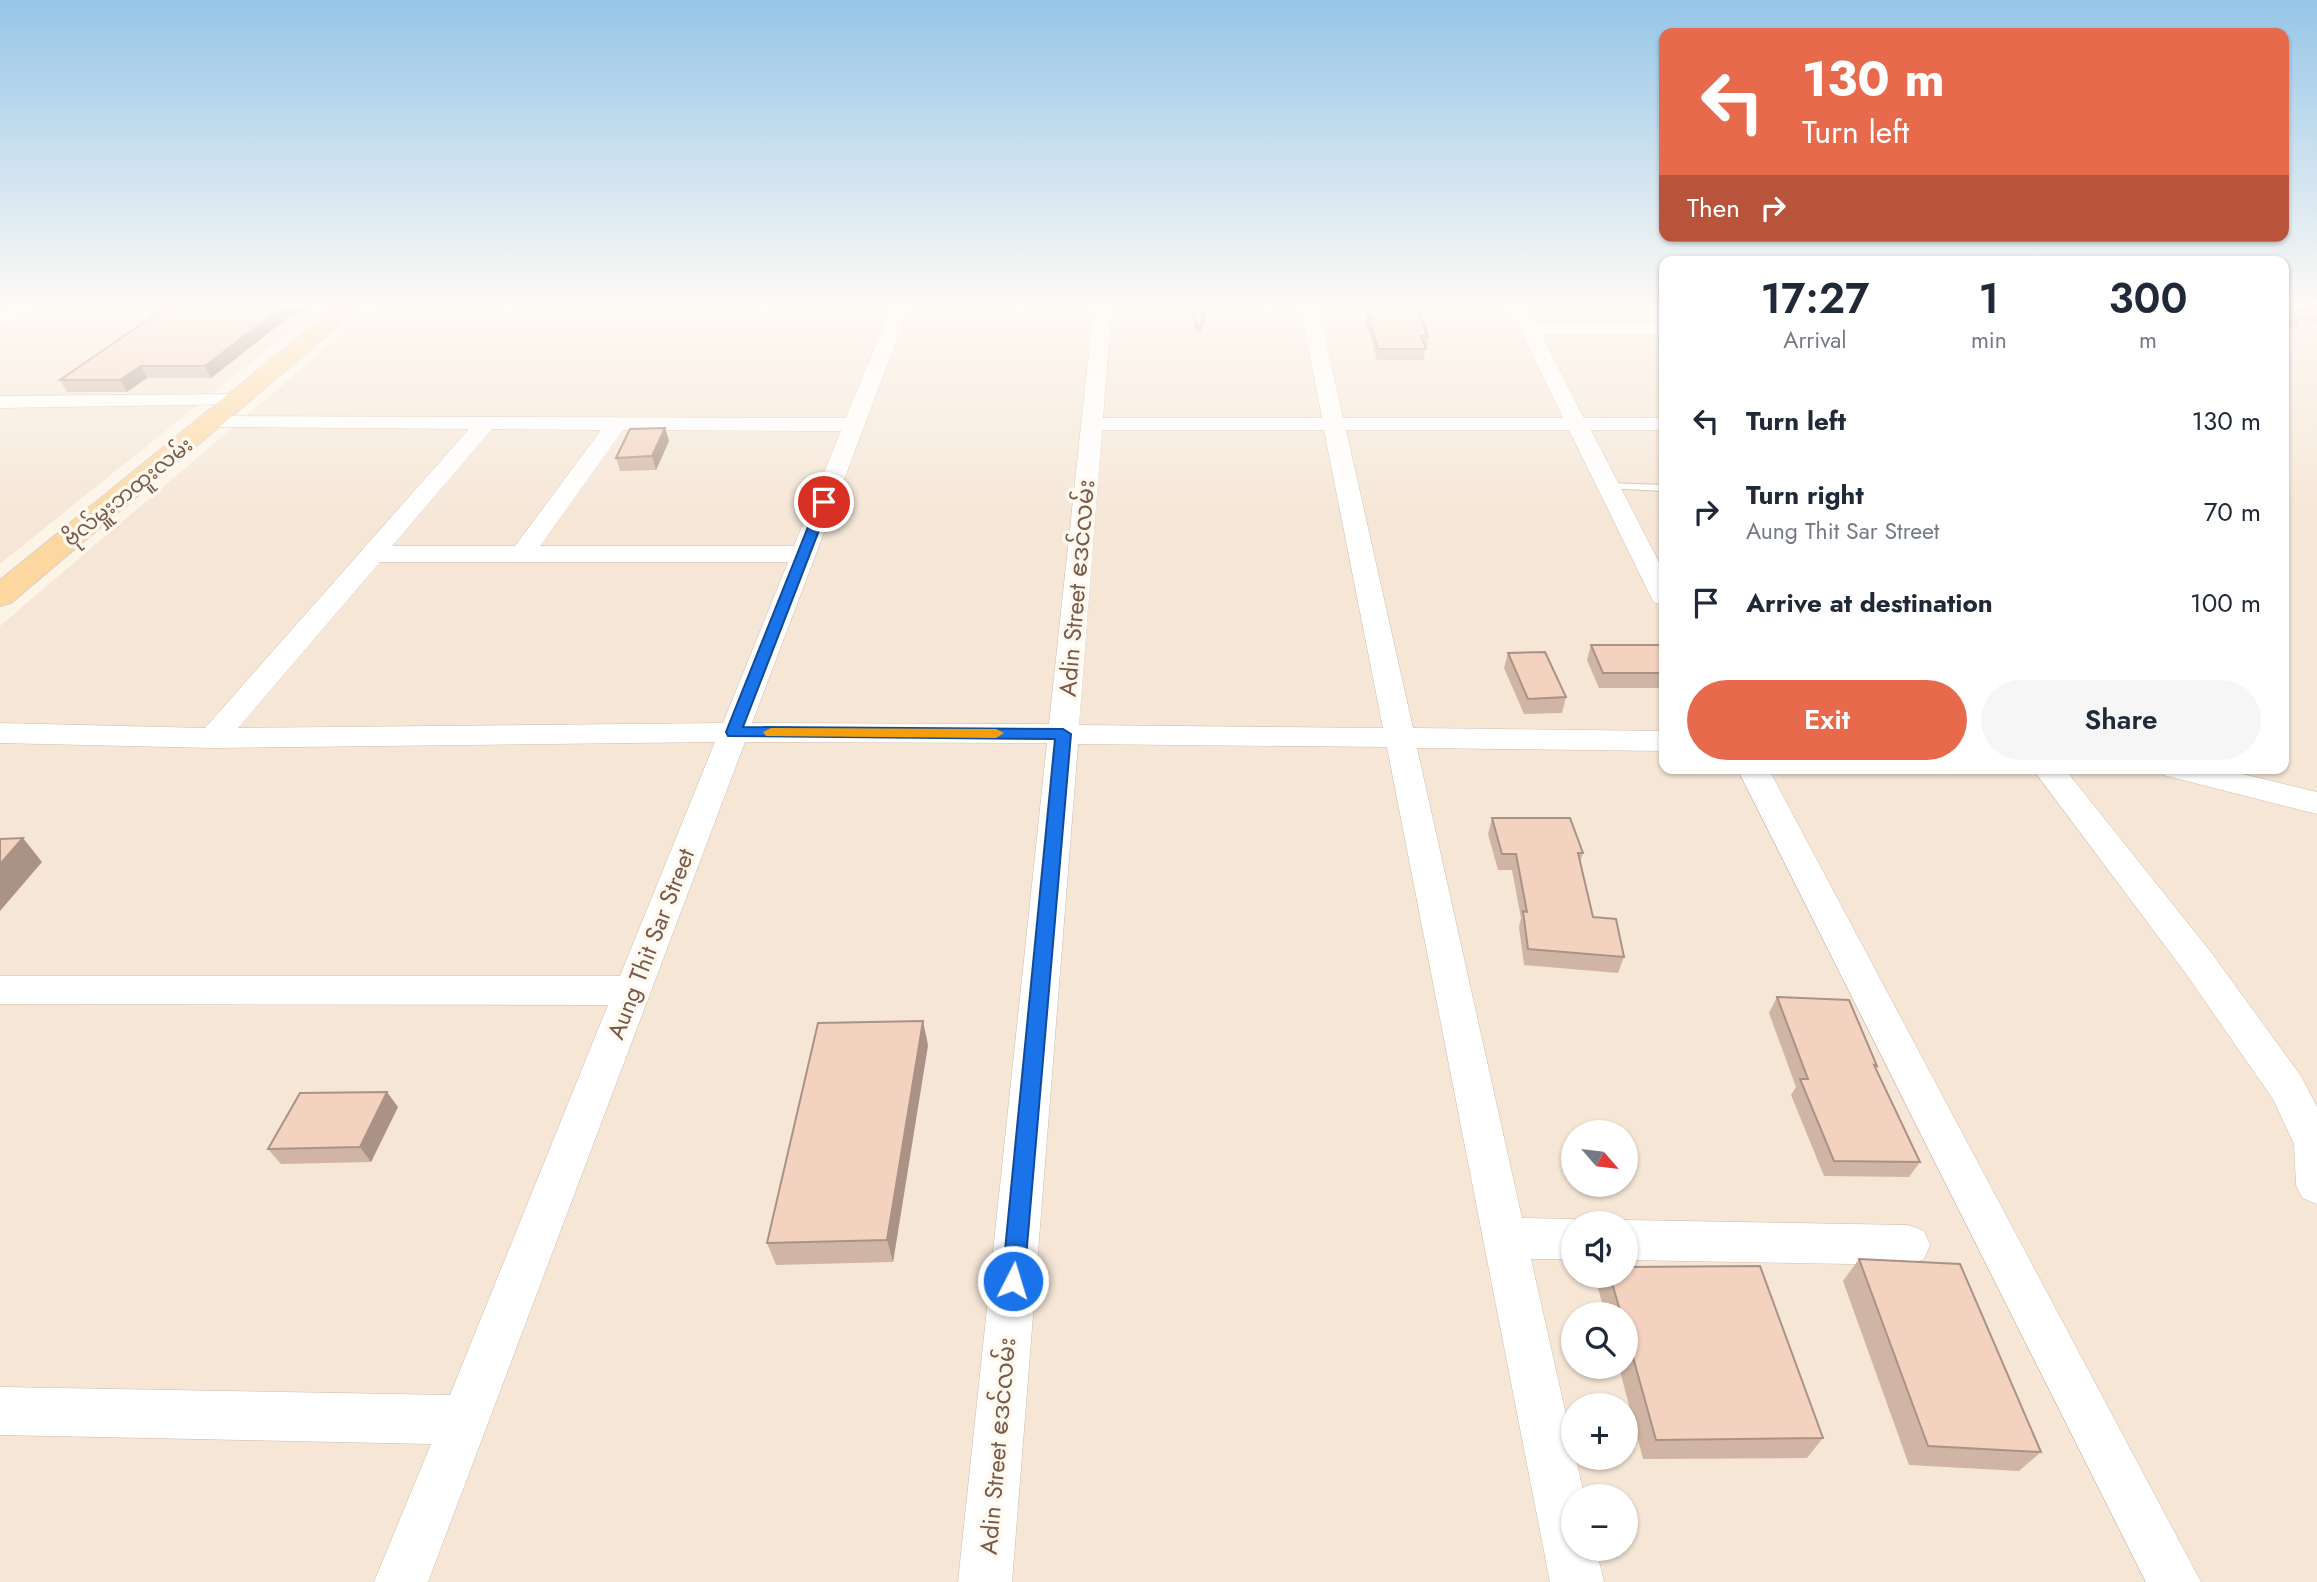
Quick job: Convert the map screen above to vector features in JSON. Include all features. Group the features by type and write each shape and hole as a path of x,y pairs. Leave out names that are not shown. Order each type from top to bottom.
{"main road":[{"name":"ဗိုလ်မှူးဘထူးလမ်း","path":"0,596 264,379"}],"street":[{"path":"36,402 69,379"},
{"name":"Aung Thit Sar Street","path":"401,1582 872,379"},
{"name":"Adin Street ဧဒင်လမ်း","path":"985,1582 1096,379"},
{"path":"1325,379 1577,1582"},
{"path":"1554,379 1659,587"},
{"path":"5,411 36,402 239,400"},
{"path":"215,421 854,425"},
{"path":"213,738 486,423"},
{"path":"522,554 617,423"},
{"path":"1092,424 1659,424"},
{"path":"373,554 803,554"},
{"path":"0,733 213,738 734,732 1659,741"},
{"path":"1755,774 2174,1582"},
{"path":"2053,774 2197,961 2287,1088 2315,1144 2317,1185"},
{"path":"2200,774 2307,799"},
{"path":"2,993 632,991"},
{"path":"1505,1238 1561,1239"},
{"path":"1638,1240 1908,1245"},
{"path":"0,1411 464,1420"}],"lane":[{"path":"1608,486 1659,488"}],"shaded area":[{"path":"0,379 230,379 0,564"},
{"path":"290,379 1659,379 1659,774 2289,774 2289,379 2317,379 2317,1582 0,1582 0,626"}],"building":[{"path":"62,379 122,379 120,380"},
{"path":"665,428 652,456 616,458 630,429"},
{"path":"1591,645 1659,645 1659,673 1603,673"},
{"path":"1545,652 1566,697 1528,699 1508,653"},
{"path":"1492,818 1570,818 1583,853 1578,853 1593,917 1616,919 1624,957 1528,949 1523,911 1527,912 1516,854 1502,854"},
{"path":"23,838 0,864 0,839"},
{"path":"1777,997 1849,1000 1877,1066 1874,1065 1920,1162 1834,1161 1800,1079 1808,1079"},
{"path":"923,1021 887,1240 767,1243 818,1023"},
{"path":"387,1092 360,1147 268,1149 300,1093"},
{"path":"1859,1259 1960,1264 2041,1452 1928,1446"},
{"path":"1760,1266 1823,1438 1656,1440 1638,1375 1638,1302 1618,1302 1613,1288 1638,1288 1638,1267"}],"slow traffic":[{"path":"771,732 996,733"}],"route":[{"path":"824,502 734,732 1063,734 1013,1281"}]}
